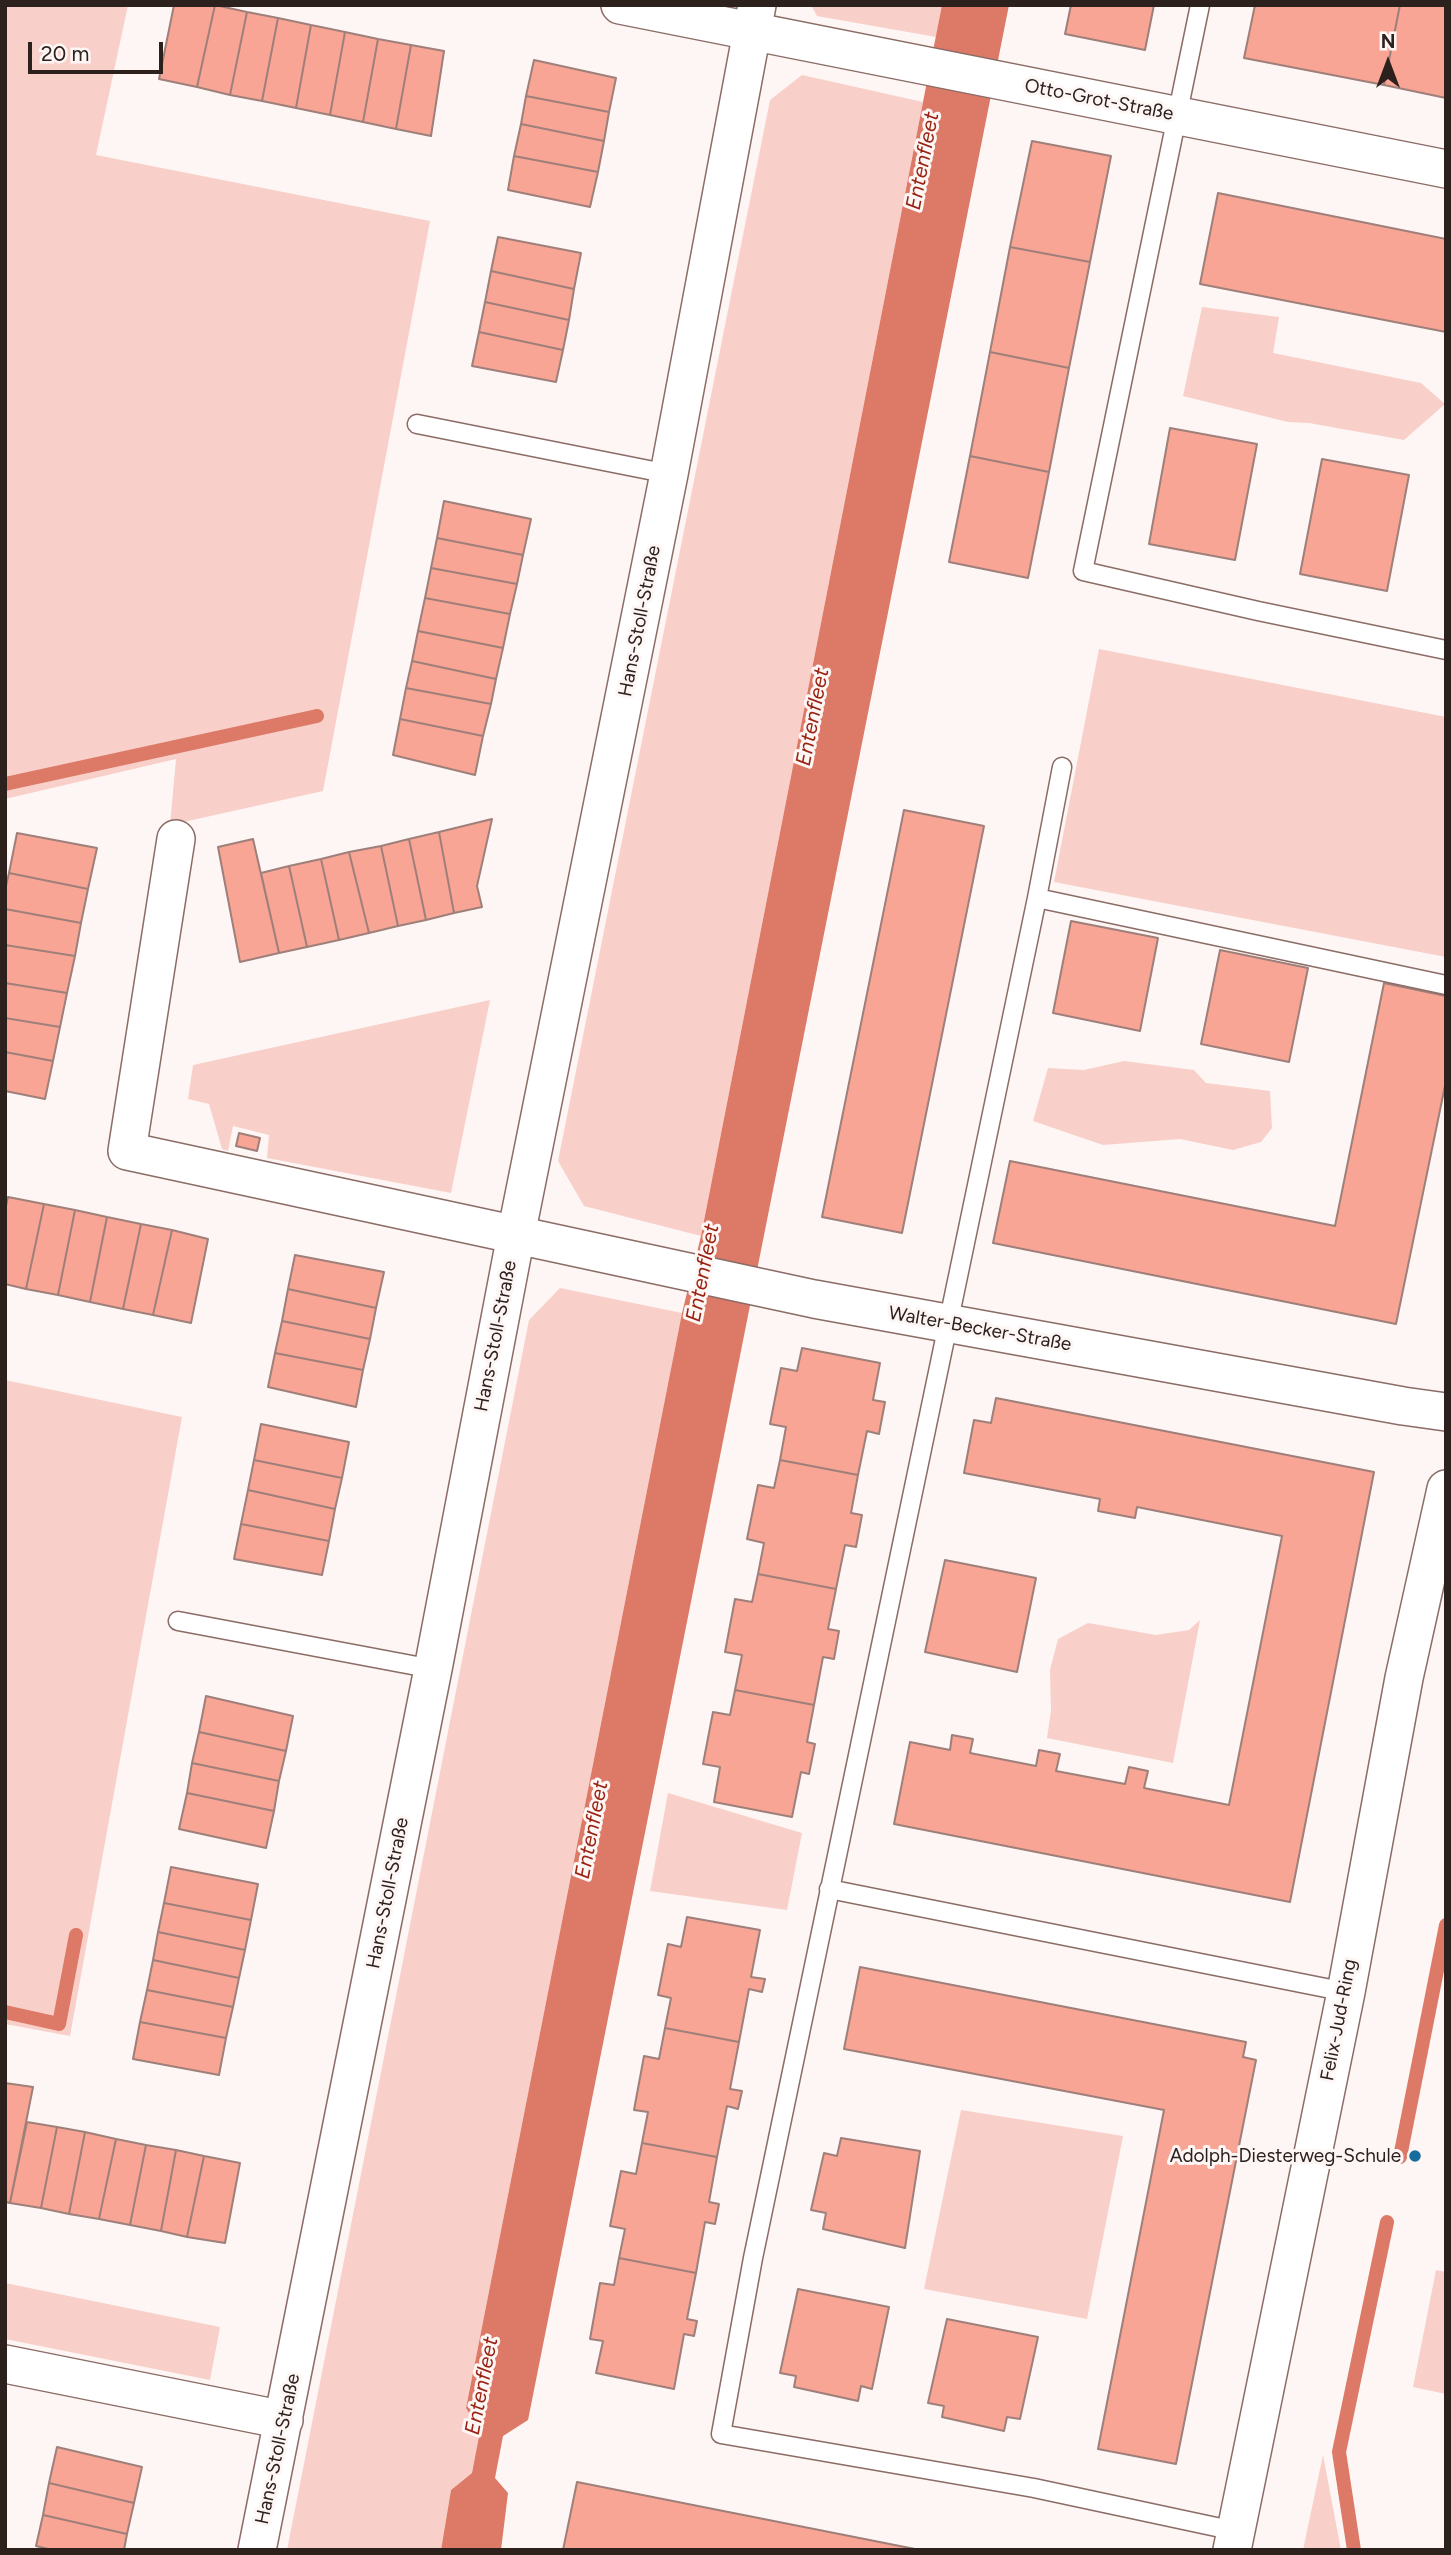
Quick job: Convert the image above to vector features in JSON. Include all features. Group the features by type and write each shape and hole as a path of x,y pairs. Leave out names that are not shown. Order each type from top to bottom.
{"street":[{"name":"Otto-Grot-Straße","path":"620,5 755,18 894,59 1446,169"},
{"name":"Hans-Stoll-Straße","path":"257,2550 669,474 755,18"},
{"name":"Hans-Stoll-Straße","path":"176,839 127,1151 516,1235"},
{"name":"Walter-Becker-Straße","path":"516,1235 814,1299 1446,1412"},
{"name":"Felix-Jud-Ring","path":"1233,2541 1346,1992 1404,1678 1446,1489"},
{"path":"5,2364 284,2420"}],"lane":[{"path":"1200,5 1083,570 1258,611 1446,650"},
{"path":"417,424 669,474"},
{"path":"1062,767 753,2259 721,2434 1034,2488 1233,2541"},
{"path":"1037,898 1446,985"},
{"path":"178,1621 433,1669"},
{"path":"829,1889 1346,1992"}],"shaded area":[{"path":"5,5 128,5 96,155 430,221 323,791 170,825 176,759 5,799"},
{"path":"811,5 942,5 936,37 817,16"},
{"path":"802,75 923,102 701,1236 584,1206 558,1161 770,100"},
{"path":"1202,307 1279,317 1273,353 1421,383 1445,404 1404,440 1309,423 1288,422 1183,396"},
{"path":"1099,649 1446,717 1446,957 1054,882"},
{"path":"490,1000 451,1193 267,1158 269,1135 233,1126 228,1151 222,1149 209,1104 188,1099 193,1065"},
{"path":"1124,1061 1194,1070 1206,1083 1270,1091 1272,1128 1261,1142 1233,1150 1180,1139 1103,1145 1033,1121 1048,1068 1084,1070"},
{"path":"560,1288 682,1313 466,2408 480,2431 472,2473 451,2490 441,2550 287,2550 529,1320"},
{"path":"5,1380 182,1417 70,2036 5,2024"},
{"path":"1200,1620 1173,1763 1047,1738 1051,1711 1050,1670 1058,1639 1088,1623 1156,1635 1189,1630"},
{"path":"668,1793 802,1833 787,1910 650,1891"},
{"path":"961,2110 1123,2136 1087,2319 924,2289"},
{"path":"1436,2270 1446,2272 1446,2394 1413,2387"},
{"path":"5,2283 220,2327 210,2380 5,2339"},
{"path":"1323,2455 1341,2550 1303,2550"}],"water":[{"name":"Entenfleet","path":"942,5 1009,5 528,2420 503,2436 495,2478 508,2493 501,2550 441,2550 451,2490 472,2473 480,2431 466,2408 682,1313 701,1236"}],"building":[{"path":"174,5 215,5 197,87 159,79"},
{"path":"215,5 247,12 230,95 197,87"},
{"path":"1071,5 1154,5 1145,50 1065,34"},
{"path":"1255,5 1400,5 1384,85 1244,58"},
{"path":"1400,5 1446,6 1446,98 1384,85"},
{"path":"247,12 278,18 262,101 230,95"},
{"path":"278,18 311,25 296,108 262,101"},
{"path":"311,25 345,32 330,115 296,108"},
{"path":"345,32 378,39 363,122 330,115"},
{"path":"378,39 411,45 396,129 363,122"},
{"path":"411,45 444,51 431,136 396,129"},
{"path":"534,60 616,78 609,112 526,96"},
{"path":"526,96 609,112 604,141 521,124"},
{"path":"521,124 604,141 598,172 514,156"},
{"path":"1032,141 1111,156 1090,262 1010,247"},
{"path":"514,156 598,172 590,207 508,190"},
{"path":"1218,193 1446,239 1446,332 1200,284"},
{"path":"498,237 581,253 574,289 491,271"},
{"path":"1010,247 1090,262 1069,368 990,352"},
{"path":"491,271 574,289 569,320 485,302"},
{"path":"485,302 569,320 563,350 479,332"},
{"path":"479,332 563,350 556,382 472,366"},
{"path":"990,352 1069,368 1049,472 970,456"},
{"path":"1170,428 1257,444 1235,560 1149,544"},
{"path":"970,456 1049,472 1028,578 949,562"},
{"path":"1322,459 1409,475 1387,591 1300,574"},
{"path":"444,501 531,519 523,555 437,538"},
{"path":"437,538 523,555 517,584 431,568"},
{"path":"431,568 517,584 510,614 425,598"},
{"path":"425,598 510,614 503,648 418,631"},
{"path":"418,631 503,648 496,679 412,661"},
{"path":"412,661 496,679 491,704 406,688"},
{"path":"406,688 491,704 483,736 400,719"},
{"path":"400,719 483,736 475,775 393,755"},
{"path":"904,810 984,826 902,1233 822,1217"},
{"path":"492,819 477,886 482,907 454,913 439,832"},
{"path":"439,832 454,913 426,920 409,839"},
{"path":"17,833 97,848 88,889 9,873"},
{"path":"253,839 279,953 240,962 218,847"},
{"path":"409,839 426,920 398,926 381,846"},
{"path":"381,846 398,926 369,933 349,852"},
{"path":"349,852 369,933 339,940 321,859"},
{"path":"321,859 339,940 307,947 289,866"},
{"path":"289,866 307,947 279,953 261,873"},
{"path":"9,873 88,889 81,923 5,909"},
{"path":"5,909 81,923 75,956 5,945"},
{"path":"1071,921 1158,938 1140,1031 1053,1013"},
{"path":"5,945 75,956 67,993 5,983"},
{"path":"1220,950 1308,968 1289,1062 1201,1044"},
{"path":"5,983 67,993 60,1027 5,1018"},
{"path":"1384,983 1446,996 1446,1081 1396,1324 993,1243 1010,1161 1335,1226"},
{"path":"5,1018 60,1027 53,1061 5,1052"},
{"path":"5,1052 53,1061 45,1099 5,1091"},
{"path":"239,1133 260,1138 257,1151 236,1146"},
{"path":"8,1197 44,1204 26,1289 5,1284 5,1210"},
{"path":"44,1204 75,1210 58,1295 26,1289"},
{"path":"75,1210 107,1217 90,1302 58,1295"},
{"path":"107,1217 141,1224 123,1309 90,1302"},
{"path":"141,1224 172,1230 153,1315 123,1309"},
{"path":"172,1230 208,1239 191,1323 153,1315"},
{"path":"295,1255 384,1272 376,1308 288,1289"},
{"path":"288,1289 376,1308 370,1339 282,1321"},
{"path":"282,1321 370,1339 363,1370 275,1353"},
{"path":"802,1348 880,1363 873,1400 885,1402 879,1434 867,1431 858,1475 780,1460 786,1427 770,1424 781,1368 797,1371"},
{"path":"275,1353 363,1370 356,1407 268,1387"},
{"path":"996,1398 1374,1472 1290,1902 894,1824 910,1742 950,1750 952,1735 973,1739 970,1753 1036,1766 1039,1750 1060,1754 1056,1771 1125,1784 1129,1767 1148,1771 1144,1788 1229,1805 1282,1536 1137,1507 1135,1518 1098,1511 1100,1499 964,1473 974,1420 991,1423"},
{"path":"261,1424 349,1442 342,1478 254,1460"},
{"path":"254,1460 342,1478 335,1509 248,1490"},
{"path":"780,1460 858,1475 851,1513 862,1515 856,1547 845,1545 836,1589 758,1574 764,1543 747,1539 758,1485 774,1488"},
{"path":"248,1490 335,1509 329,1541 241,1524"},
{"path":"241,1524 329,1541 322,1575 234,1559"},
{"path":"945,1560 1036,1578 1017,1672 925,1652"},
{"path":"758,1574 836,1589 828,1629 839,1631 834,1659 823,1657 814,1705 735,1690 742,1655 725,1652 735,1599 752,1602"},
{"path":"735,1690 814,1705 807,1742 815,1744 809,1774 801,1772 792,1817 714,1802 720,1767 703,1764 713,1712 730,1715"},
{"path":"206,1696 293,1716 286,1751 199,1732"},
{"path":"199,1732 286,1751 279,1781 192,1763"},
{"path":"192,1763 279,1781 274,1811 187,1793"},
{"path":"187,1793 274,1811 266,1848 179,1829"},
{"path":"171,1867 258,1884 251,1920 164,1903"},
{"path":"164,1903 251,1920 245,1950 158,1932"},
{"path":"687,1917 760,1930 751,1977 765,1979 762,1992 749,1989 739,2042 665,2028 671,1998 658,1995 668,1944 681,1947"},
{"path":"158,1932 245,1950 239,1978 153,1960"},
{"path":"153,1960 239,1978 233,2007 147,1990"},
{"path":"860,1967 1246,2042 1243,2057 1256,2060 1176,2464 1098,2449 1164,2110 844,2049"},
{"path":"147,1990 233,2007 226,2038 140,2022"},
{"path":"140,2022 226,2038 219,2075 133,2059"},
{"path":"665,2028 739,2042 730,2089 742,2091 738,2109 727,2106 717,2157 642,2143 648,2112 634,2110 644,2056 659,2059"},
{"path":"5,2083 33,2087 10,2203 5,2202"},
{"path":"27,2122 57,2127 41,2208 10,2203"},
{"path":"57,2127 85,2132 69,2214 41,2208"},
{"path":"85,2132 116,2139 99,2219 69,2214"},
{"path":"841,2138 920,2151 905,2248 823,2229 826,2213 811,2210 824,2153 837,2156"},
{"path":"116,2139 146,2145 130,2225 99,2219"},
{"path":"642,2143 717,2157 709,2202 719,2204 715,2224 705,2222 696,2273 619,2258 625,2229 610,2226 621,2171 636,2174"},
{"path":"146,2145 176,2150 161,2231 130,2225"},
{"path":"176,2150 204,2156 187,2237 161,2231"},
{"path":"204,2156 240,2163 225,2243 187,2237"},
{"path":"619,2258 696,2273 687,2319 697,2321 694,2336 684,2334 674,2389 596,2373 603,2341 590,2339 600,2283 614,2285"},
{"path":"798,2289 889,2307 872,2389 861,2386 858,2401 794,2387 796,2376 780,2373"},
{"path":"947,2319 1038,2337 1020,2419 1007,2417 1004,2431 942,2417 944,2406 928,2403"},
{"path":"57,2447 142,2467 134,2503 49,2483"},
{"path":"577,2482 920,2550 563,2550"},
{"path":"49,2483 134,2503 127,2534 43,2515"},
{"path":"43,2515 127,2534 124,2550 52,2550 36,2546"}],"waterway":[{"path":"5,784 317,716"},
{"path":"1400,2157 1446,1925"},
{"path":"5,2012 59,2024 76,1935"},
{"path":"1354,2550 1339,2452 1387,2222"}],"place":[{"name":"Adolph-Diesterweg-Schule","path":"1415,2156"}]}
